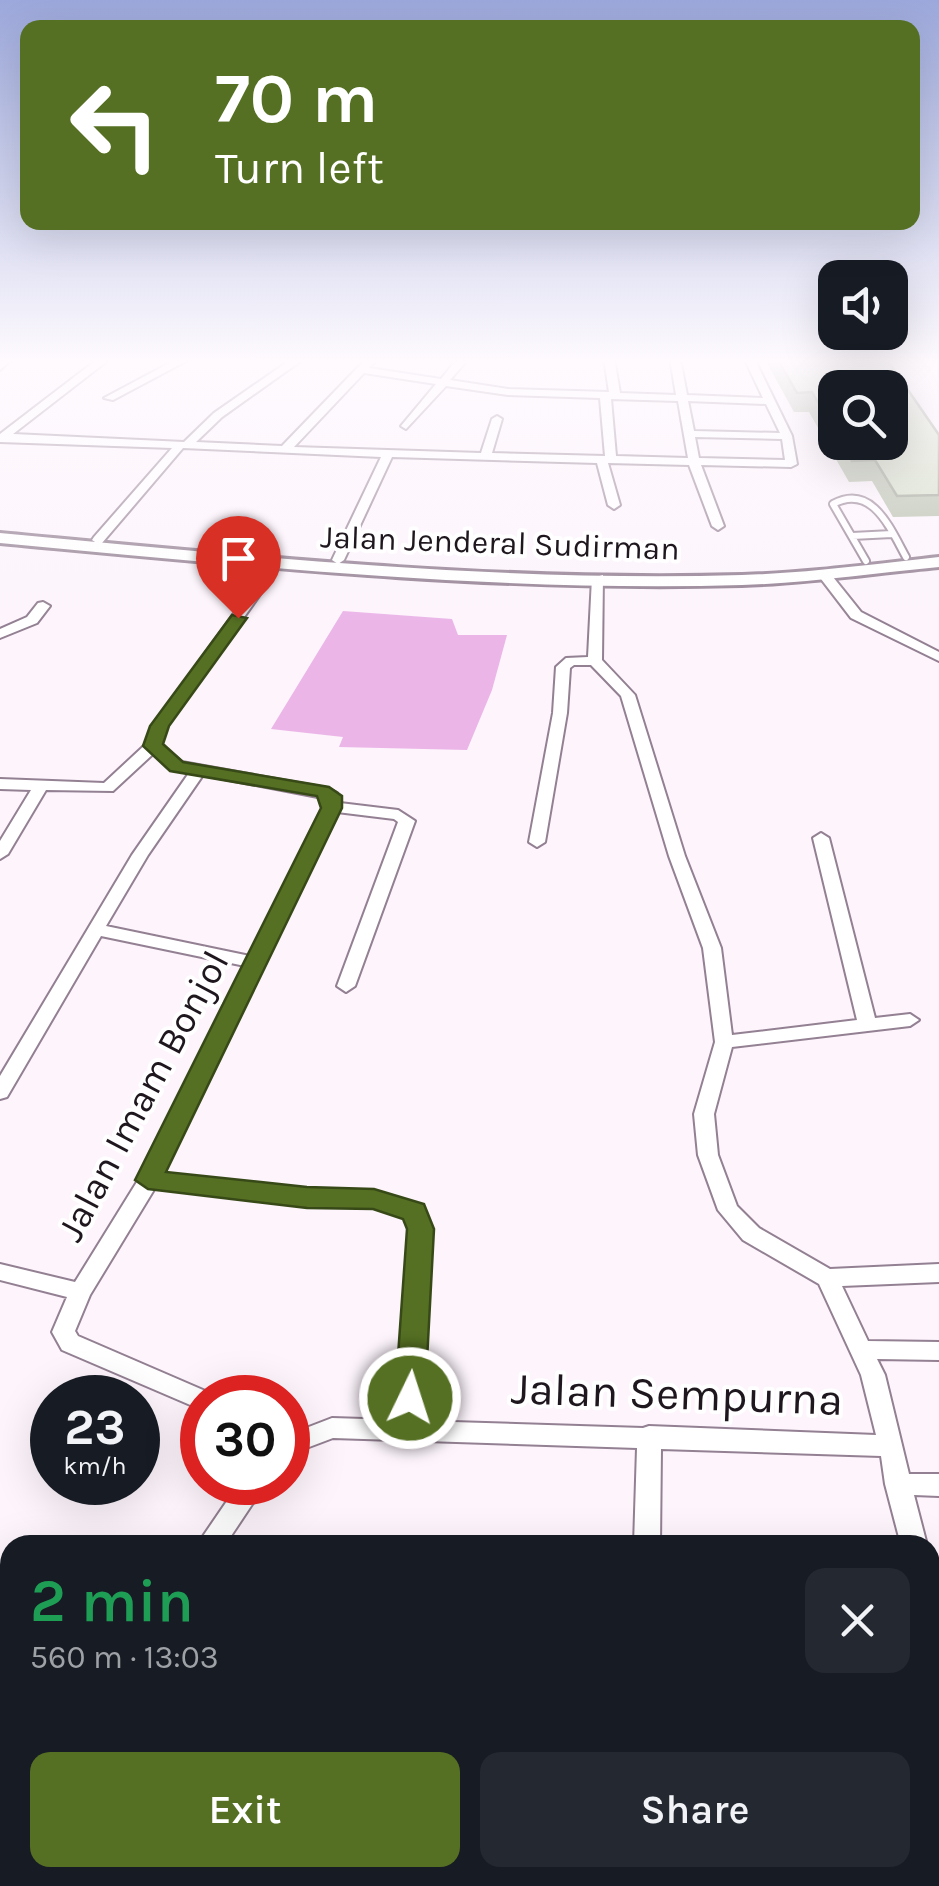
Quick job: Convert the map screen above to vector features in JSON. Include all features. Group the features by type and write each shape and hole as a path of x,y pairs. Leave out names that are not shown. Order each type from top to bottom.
{"street":[{"path":"98,540 183,446"},
{"path":"210,446 782,465 794,461 790,446"},
{"path":"285,449 288,446"},
{"path":"484,457 488,446"},
{"path":"608,446 614,505"},
{"path":"692,446 718,526"},
{"path":"338,560 388,454"},
{"name":"Jalan Jenderal Sudirman","path":"0,534 98,540 275,565 598,578 750,571 939,553"},
{"name":"Jalan Jenderal Sudirman","path":"0,534 338,560 681,575 824,575 939,562"},
{"path":"0,784 108,788 152,746 160,726 275,565"},
{"path":"824,575 856,614 939,658"},
{"path":"598,578 595,661 628,695 678,856 712,948 724,1042 710,1079 704,1114 708,1155 728,1210 751,1234 827,1278 939,1273"},
{"path":"0,634 32,620 43,606"},
{"path":"537,842 560,713 563,667 572,662 595,661"},
{"path":"152,746 177,766 322,791 332,796 332,808 407,820 346,986"},
{"path":"0,1092 140,856 198,771"},
{"path":"0,854 40,788"},
{"name":"Jalan Imam Bonjol","path":"180,1391 70,1344 63,1332 80,1292 148,1180 332,808"},
{"path":"821,838 868,1023"},
{"path":"98,930 256,964"},
{"path":"724,1042 910,1020"},
{"path":"148,1180 307,1198 374,1199 414,1212 420,1229 408,1431"},
{"path":"0,1272 80,1292"},
{"path":"827,1278 864,1350 911,1535"},
{"path":"864,1350 939,1351"},
{"name":"Jalan Sempurna","path":"310,1436 332,1428 887,1446"},
{"path":"648,1535 649,1436"},
{"path":"898,1484 939,1485"},
{"path":"217,1535 239,1505"}],"lane":[{"path":"866,561 833,504 841,498 865,498 874,504 906,557"},
{"path":"852,536 892,534"}],"shaded area":[{"path":"343,611 452,619 458,635 507,635 492,690 467,750 339,747 343,737 271,729"}],"building":[{"path":"908,446 939,446 939,495 897,496 875,460 908,460"}],"route":[{"path":"238,618 160,726 152,746 162,758 177,766 322,791 332,796 332,808 148,1180 307,1198 374,1199 414,1212 420,1229 410,1398"}]}
